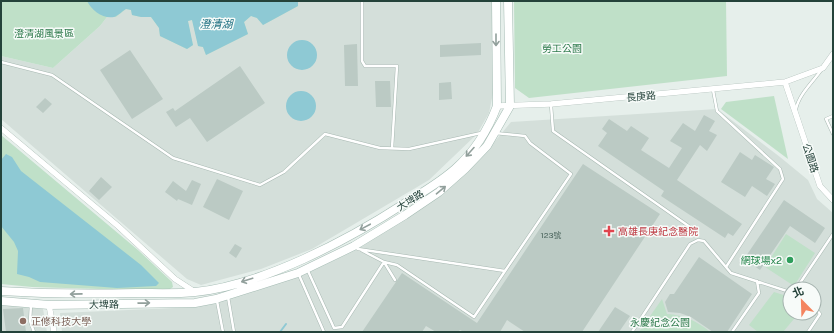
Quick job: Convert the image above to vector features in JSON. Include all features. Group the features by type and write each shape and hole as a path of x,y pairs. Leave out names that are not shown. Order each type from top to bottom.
{"main road":[{"name":"大埤路","path":"1,291 55,295 195,292 227,286 299,261 376,222 432,186 455,168 476,145 485,132 497,106 496,1"},
{"path":"508,1 510,106"},
{"name":"大埤路","path":"1,301 50,305 195,302 216,299 298,272 356,247 439,192 487,146 510,106"}],"street":[{"path":"785,82 823,68 833,54"},
{"name":"長庚路","path":"497,106 551,104 713,90 785,82"},
{"name":"公園路","path":"785,82 820,186 833,200"},
{"path":"1,128 118,226 175,279 195,292"},
{"path":"50,305 54,332"}],"lane":[{"path":"362,1 362,61 365,66 397,66 392,148"},
{"path":"1,62 52,75 173,158 260,185 284,172 325,134 380,148 409,149 485,132"},
{"path":"796,112 798,102 823,68"},
{"path":"713,90 717,111 780,169 783,179 726,267"},
{"path":"551,104 553,131 690,227"},
{"path":"833,116 826,119 833,134"},
{"path":"356,247 384,262 397,265 474,317 571,174 530,143 525,136 499,135 495,133"},
{"path":"801,281 833,234"},
{"path":"632,332 690,244 698,240 704,241 731,273 782,289"},
{"path":"356,247 505,271"},
{"path":"307,268 334,328 342,327 384,262"},
{"path":"384,262 395,280"},
{"path":"298,272 324,332"},
{"path":"732,332 759,293 757,281"},
{"path":"227,295 234,332"},
{"path":"216,299 223,332"},
{"path":"31,303 30,321 34,332"},
{"path":"808,332 815,321"}],"shaded area":[{"path":"298,1 492,1 493,93 489,113 477,134 429,180 312,249 261,269 201,285 187,279 1,119 1,56 53,68 100,26 107,17 116,16 126,9 131,10 141,17 151,17 159,28 193,45 188,21 192,20 198,46 244,22 251,16 257,18 297,6"},
{"name":"高雄長庚紀念醫院","path":"717,109 808,180 817,199 833,213 833,332 62,332 60,313 197,307 304,275 358,249 442,195 490,147 511,122"},
{"name":"正修科技大學","path":"1,305 43,309 47,332 1,332"}],"green space":[{"name":"澄清湖風景區","path":"1,1 298,1 298,6 263,25 257,18 251,16 244,22 248,34 206,55 203,47 198,46 192,20 188,21 193,45 187,49 160,36 159,28 151,17 132,15 131,10 126,9 116,17 107,17 100,26 53,68 1,56"},
{"name":"勞工公園","path":"514,1 726,1 727,76 529,98 515,88"},
{"path":"774,96 788,159 721,109 726,102"},
{"path":"1,135 138,250 172,282 173,287 167,291 32,287 1,284"},
{"name":"網球場x2","path":"786,234 815,253 797,281 786,281 765,267"},
{"path":"774,292 782,294 782,321 792,321 783,332 758,332 749,325"},
{"name":"永慶紀念公園","path":"662,299 667,314 690,319 710,332 639,332"}],"water":[{"name":"澄清湖","path":"87,1 298,1 298,6 263,25 257,18 251,16 244,22 248,34 206,55 203,47 198,46 192,20 188,21 193,45 187,49 160,36 159,28 151,17 132,15 131,10 126,9 114,17 106,17 98,14"},
{"path":"302,40 313,44 317,55 313,66 302,70 291,66 287,55 291,44"},
{"path":"301,91 312,95 316,106 312,117 301,121 290,117 286,106 290,95"},
{"path":"6,154 12,157 21,171 141,265 159,283 156,286 117,288 40,282 17,274 18,251 14,242 1,226 1,160"}],"building":[{"path":"481,43 481,55 440,57 440,45"},
{"path":"357,44 358,86 345,86 344,45"},
{"path":"130,50 163,99 132,119 100,70"},
{"path":"240,66 265,103 207,142 190,118 176,127 166,112 173,108 175,111"},
{"path":"375,81 390,81 391,107 376,107"},
{"path":"451,82 452,99 439,100 439,83"},
{"path":"45,98 52,104 43,113 36,107"},
{"path":"704,115 715,121 709,131 717,135 707,151 700,145 677,180 742,224 733,236 728,233 725,238 661,196 664,191 598,146 607,133 602,129 609,119 627,131 631,126 649,138 641,150 669,168 682,148 670,141 683,123 695,131"},
{"path":"740,152 752,160 755,155 774,167 766,179 775,184 767,196 752,186 745,197 721,182"},
{"path":"583,164 660,214 582,332 525,332 507,320 500,332 464,332 460,330 458,332 436,332 426,326 422,332 362,332 402,273 477,323"},
{"path":"101,177 112,187 99,200 89,191"},
{"path":"217,179 243,191 229,220 203,207"},
{"path":"192,180 201,184 192,205 178,199 177,201 165,192 173,181 186,191"},
{"path":"784,200 825,228 815,243 790,226 760,270 744,259"},
{"path":"235,244 242,248 236,258 229,253"},
{"path":"699,257 752,294 727,332 713,332 691,317 680,313 668,312 665,302 670,294 674,294"},
{"path":"615,307 630,316 619,332 598,332"},
{"path":"23,308 26,332 6,332 3,309"}],"waterway":[{"path":"280,332 286,324"}],"place":[{"name":"高雄長庚紀念醫院","path":"609,231"},
{"name":"網球場x2","path":"790,260"},
{"name":"正修科技大學","path":"23,321"}]}
